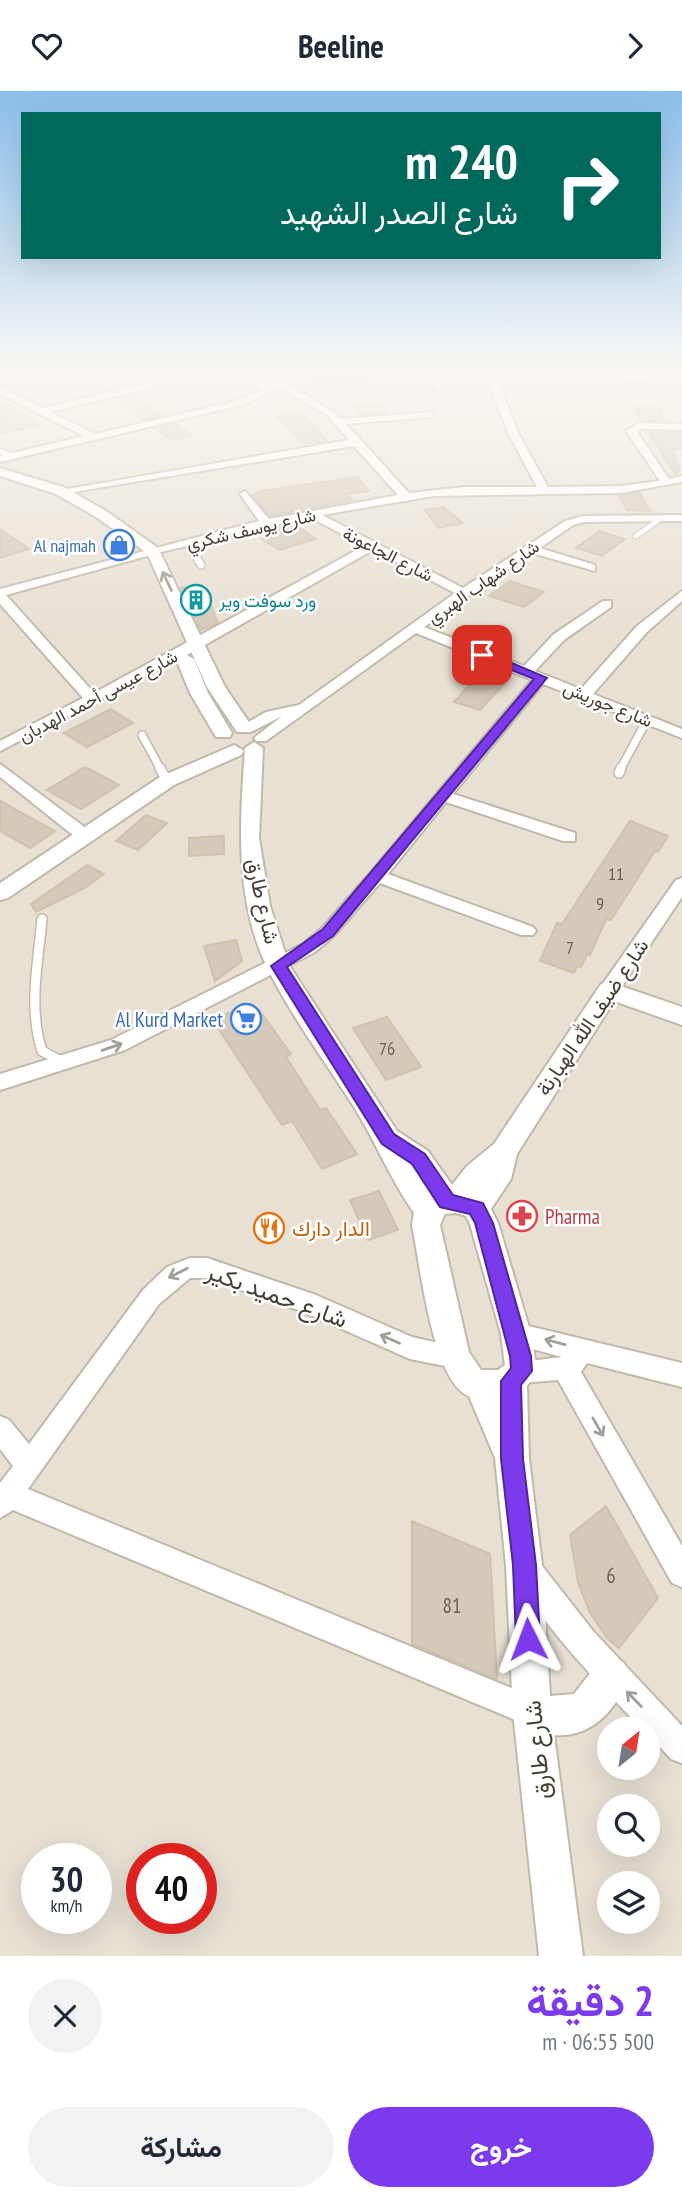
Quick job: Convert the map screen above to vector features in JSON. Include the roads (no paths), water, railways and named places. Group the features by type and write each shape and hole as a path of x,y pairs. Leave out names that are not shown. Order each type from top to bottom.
{"street":[{"path":"61,491 260,458"},
{"path":"371,458 406,497"},
{"path":"527,458 544,490"},
{"path":"650,458 667,483"},
{"path":"0,471 61,491 101,514 153,551"},
{"path":"0,478 37,489 68,504 114,534 139,561"},
{"name":"شارع يوسف شكري","path":"0,594 139,561 153,551 406,497 466,491 628,491 682,479"},
{"path":"245,494 267,525"},
{"name":"شارع الجاعونة","path":"312,515 464,593"},
{"name":"شارع شهاب الهبري","path":"240,740 291,718 303,706 417,629 528,548 575,520 681,518"},
{"name":"شارع عيسى أحمد الهدبان","path":"0,747 188,648 370,547"},
{"path":"528,548 592,568"},
{"name":"شارع طارق","path":"153,551 188,648 199,693 240,740 250,799 253,871 259,906 278,966 388,1139 402,1174 484,1223 516,1334 505,1380 524,1565 532,1712 561,1956"},
{"name":"شارع طارق","path":"152,589 188,648"},
{"path":"0,594 91,698"},
{"path":"584,695 642,629 682,595"},
{"path":"0,1082 118,1045 278,966 328,932 443,796 559,638 607,604"},
{"name":"شارع جوريش","path":"417,629 682,734"},
{"path":"0,893 167,781 240,740"},
{"path":"0,769 85,837"},
{"path":"443,796 569,837"},
{"path":"377,876 527,931"},
{"name":"شارع ضيف الله الهبارنة","path":"452,1205 497,1179 504,1152 609,990 680,891"},
{"path":"609,990 682,1016"},
{"name":"شارع طارق","path":"452,1205 426,1225 455,1357 464,1375 505,1380"},
{"name":"شارع حميد بكير","path":"4,1500 151,1297 168,1278 196,1265 308,1303 410,1348 455,1357"},
{"path":"516,1334 568,1345 592,1355 682,1375"},
{"path":"505,1380 565,1368 592,1355"},
{"path":"565,1368 682,1573"},
{"path":"0,1429 28,1464"},
{"path":"4,1500 532,1712 559,1718 580,1714 600,1695 611,1676"},
{"path":"524,1565 562,1619 611,1676 682,1748"}],"lane":[{"path":"636,536 660,519"},
{"path":"188,543 201,565"},
{"path":"619,773 648,720"},
{"path":"142,735 167,781"},
{"path":"42,919 34,981 33,1030 42,1051 63,1062"}],"place":[{"name":"Al najmah","path":"119,545"},
{"name":"ورد سوفت وير","path":"196,600"},
{"name":"Al Kurd Market","path":"246,1019"},
{"name":"Pharma","path":"522,1216"},
{"name":"الدار دارك","path":"269,1228"}]}
